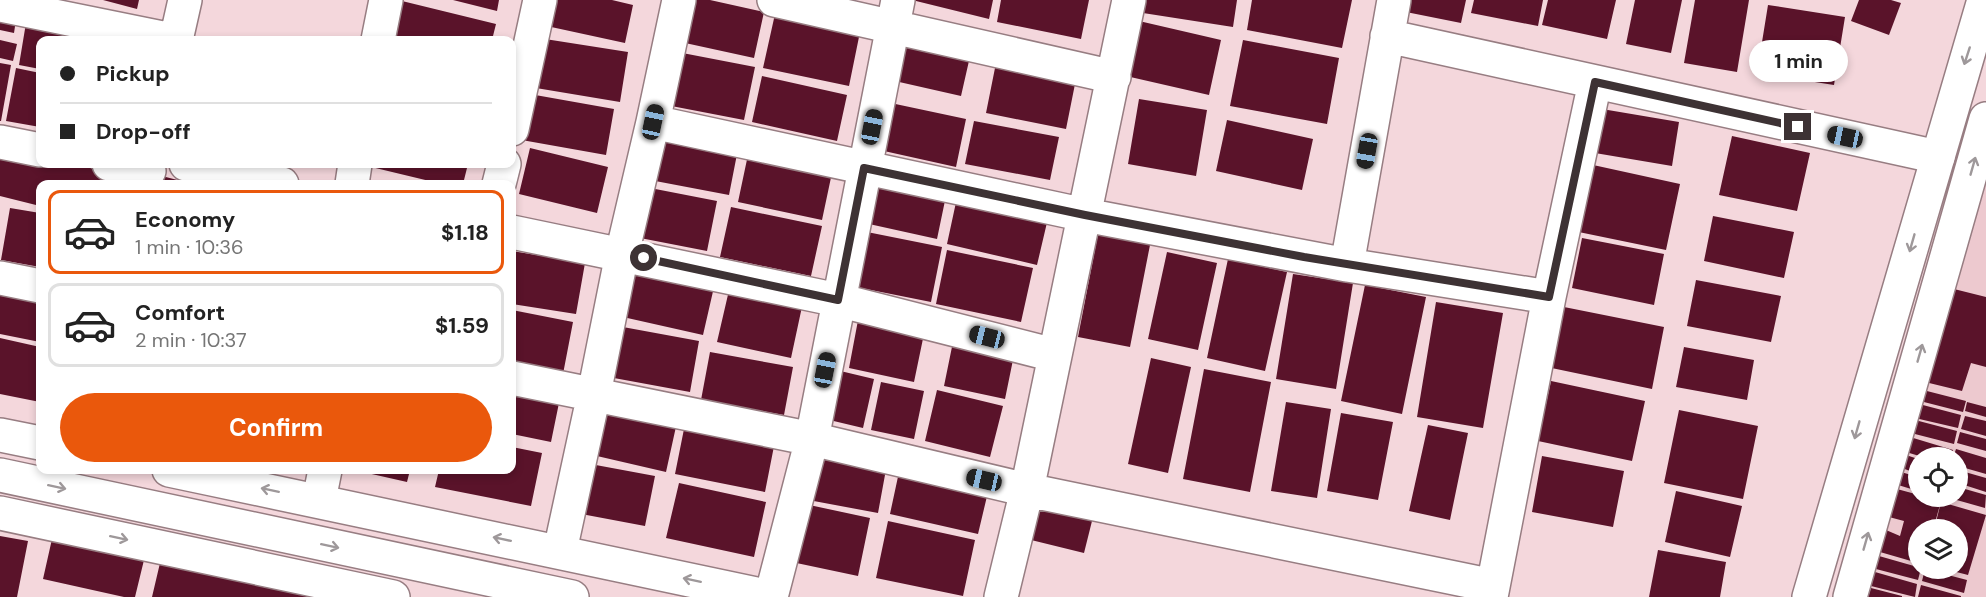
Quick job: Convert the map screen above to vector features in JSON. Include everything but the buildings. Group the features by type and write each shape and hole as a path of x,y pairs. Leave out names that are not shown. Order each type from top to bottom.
{"street":[{"path":"175,36 185,0"},
{"path":"379,36 386,0"},
{"path":"516,111 540,0"},
{"path":"560,551 622,254 679,0"},
{"path":"774,0 895,13 1114,77"},
{"path":"1001,597 1027,490 1129,0"},
{"path":"1347,265 1394,0"},
{"path":"0,5 154,36"},
{"path":"210,474 322,485 560,551 770,597 812,439 895,13"},
{"path":"1809,597 1938,157 1982,16"},
{"path":"1387,36 1938,157"},
{"path":"516,379 812,439 1027,490 1492,592 1549,297 1595,82"},
{"path":"1850,597 1986,119"},
{"path":"653,122 1085,215 1347,265 1549,297"},
{"path":"0,142 36,149"},
{"path":"127,168 149,173"},
{"path":"205,168 263,180"},
{"path":"516,233 838,300 1054,355"},
{"path":"0,278 36,285"},
{"path":"0,435 36,442"},
{"path":"0,475 572,597"},
{"path":"0,513 393,597"}],"shaded area":[{"path":"1986,149 1986,597 1868,597"}],"route":[{"path":"644,258 838,300 864,168 1085,215 1304,257 1549,297 1595,82 1798,127"}]}
